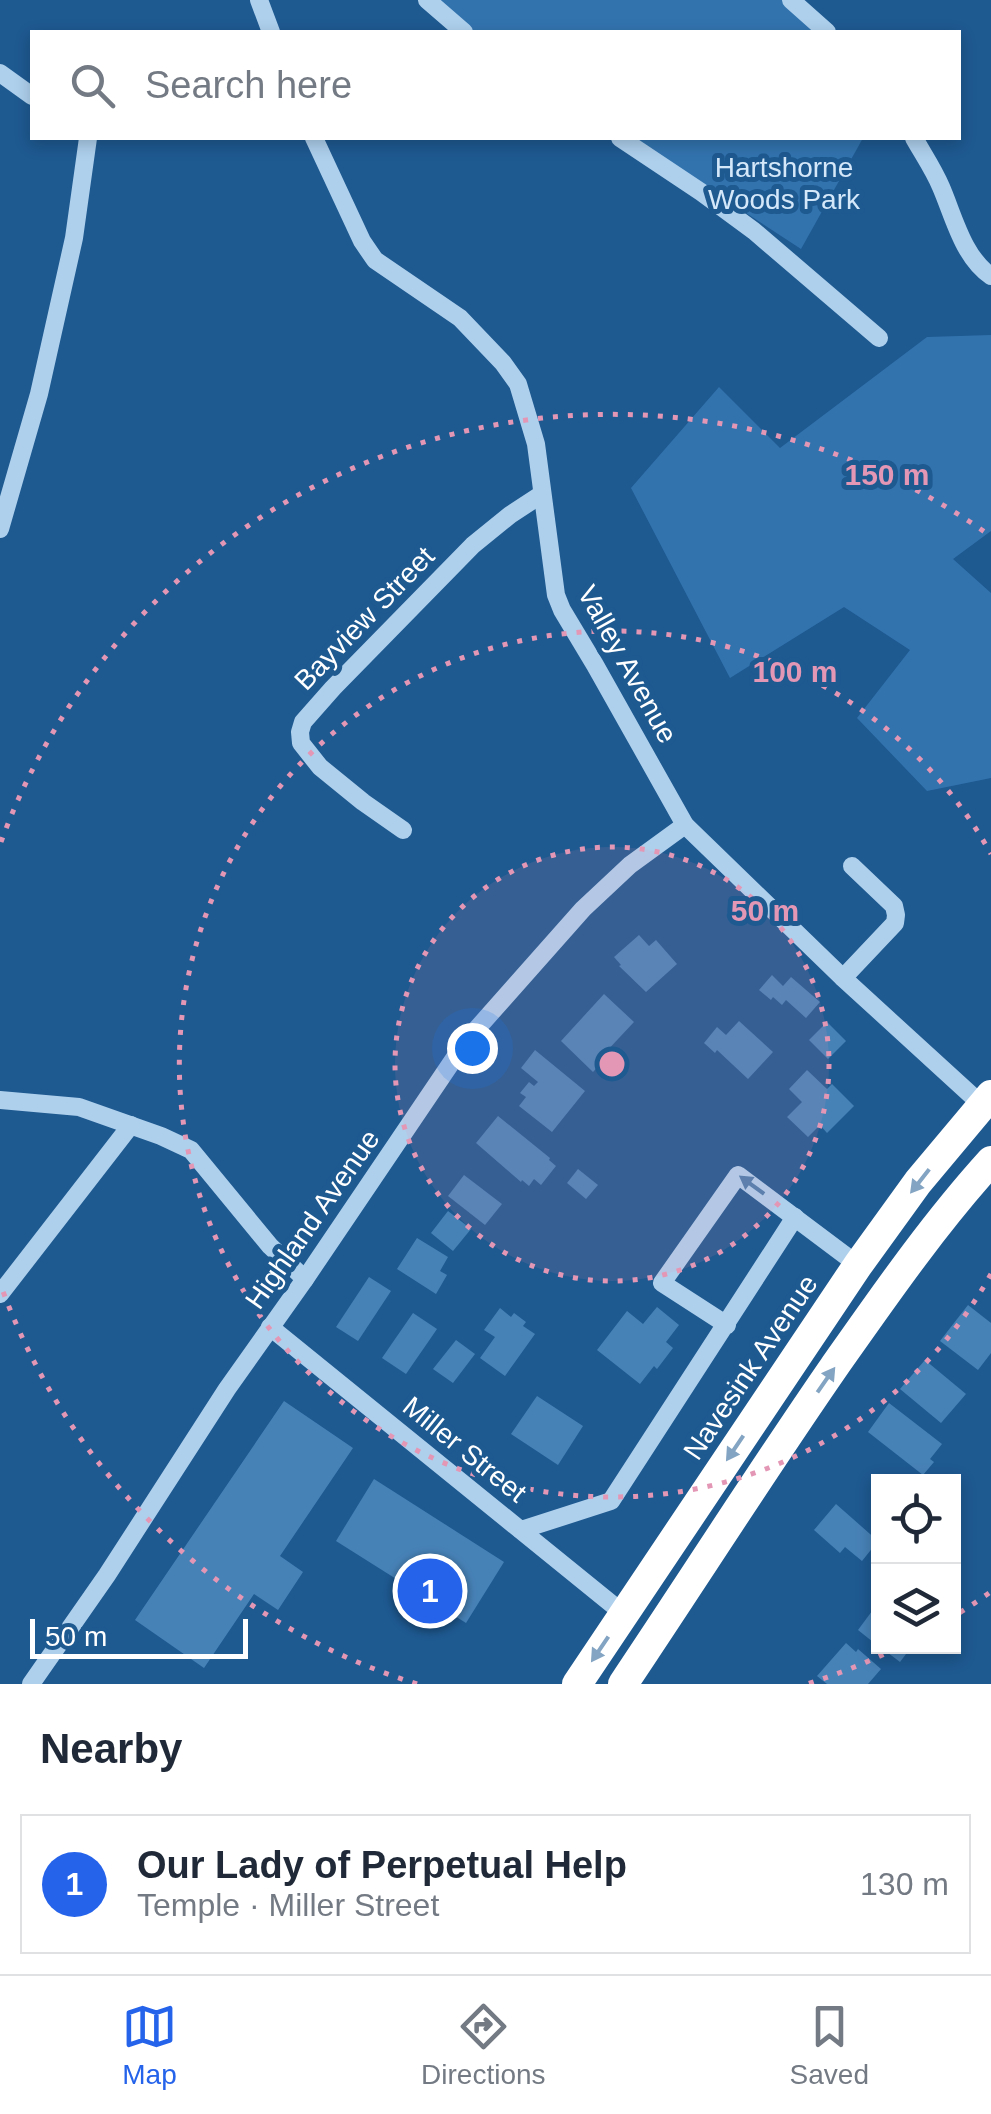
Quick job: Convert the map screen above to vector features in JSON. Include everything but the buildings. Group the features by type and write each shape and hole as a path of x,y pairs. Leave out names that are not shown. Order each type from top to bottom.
{"highway":[{"name":"Navesink Avenue","path":"577,1684 858,1265 918,1182 986,1100"},
{"path":"623,1684 903,1268 991,1161"},
{"path":"624,1614 656,1636"}],"street":[{"path":"259,0 270,30"},
{"path":"427,0 462,30"},
{"path":"790,0 825,30"},
{"path":"0,73 30,95"},
{"path":"0,528 39,394 74,238 88,140"},
{"name":"Valley Avenue","path":"315,140 362,241 375,260 460,318 518,384 536,444 556,595 685,825 843,978 986,1100"},
{"path":"623,140 754,231 879,338"},
{"path":"915,140 978,268 991,276"},
{"name":"Bayview Street","path":"403,830 320,767 301,743 302,722 473,546 542,494"},
{"name":"Highland Avenue","path":"31,1684 466,1041 583,909 630,865 685,825"},
{"path":"843,978 895,923 896,915 894,906 852,866"},
{"path":"0,1100 80,1107 191,1150 270,1246 305,1280"},
{"path":"0,1294 132,1126"},
{"path":"727,1325 662,1283 738,1175 858,1265"},
{"path":"521,1530 611,1501 795,1218"},
{"name":"Miller Street","path":"270,1327 624,1614"}],"green space":[{"path":"425,0 797,0 823,30 471,30"},
{"name":"Hartshorne Woods Park","path":"635,140 862,140 801,249"},
{"path":"991,335 991,531 953,559 991,593 991,778 927,791 857,718 910,650 844,607 730,678 631,488 719,387 780,448 927,337"}],"place":[{"name":"Our Lady of Perpetual Help","path":"430,1591"}]}
